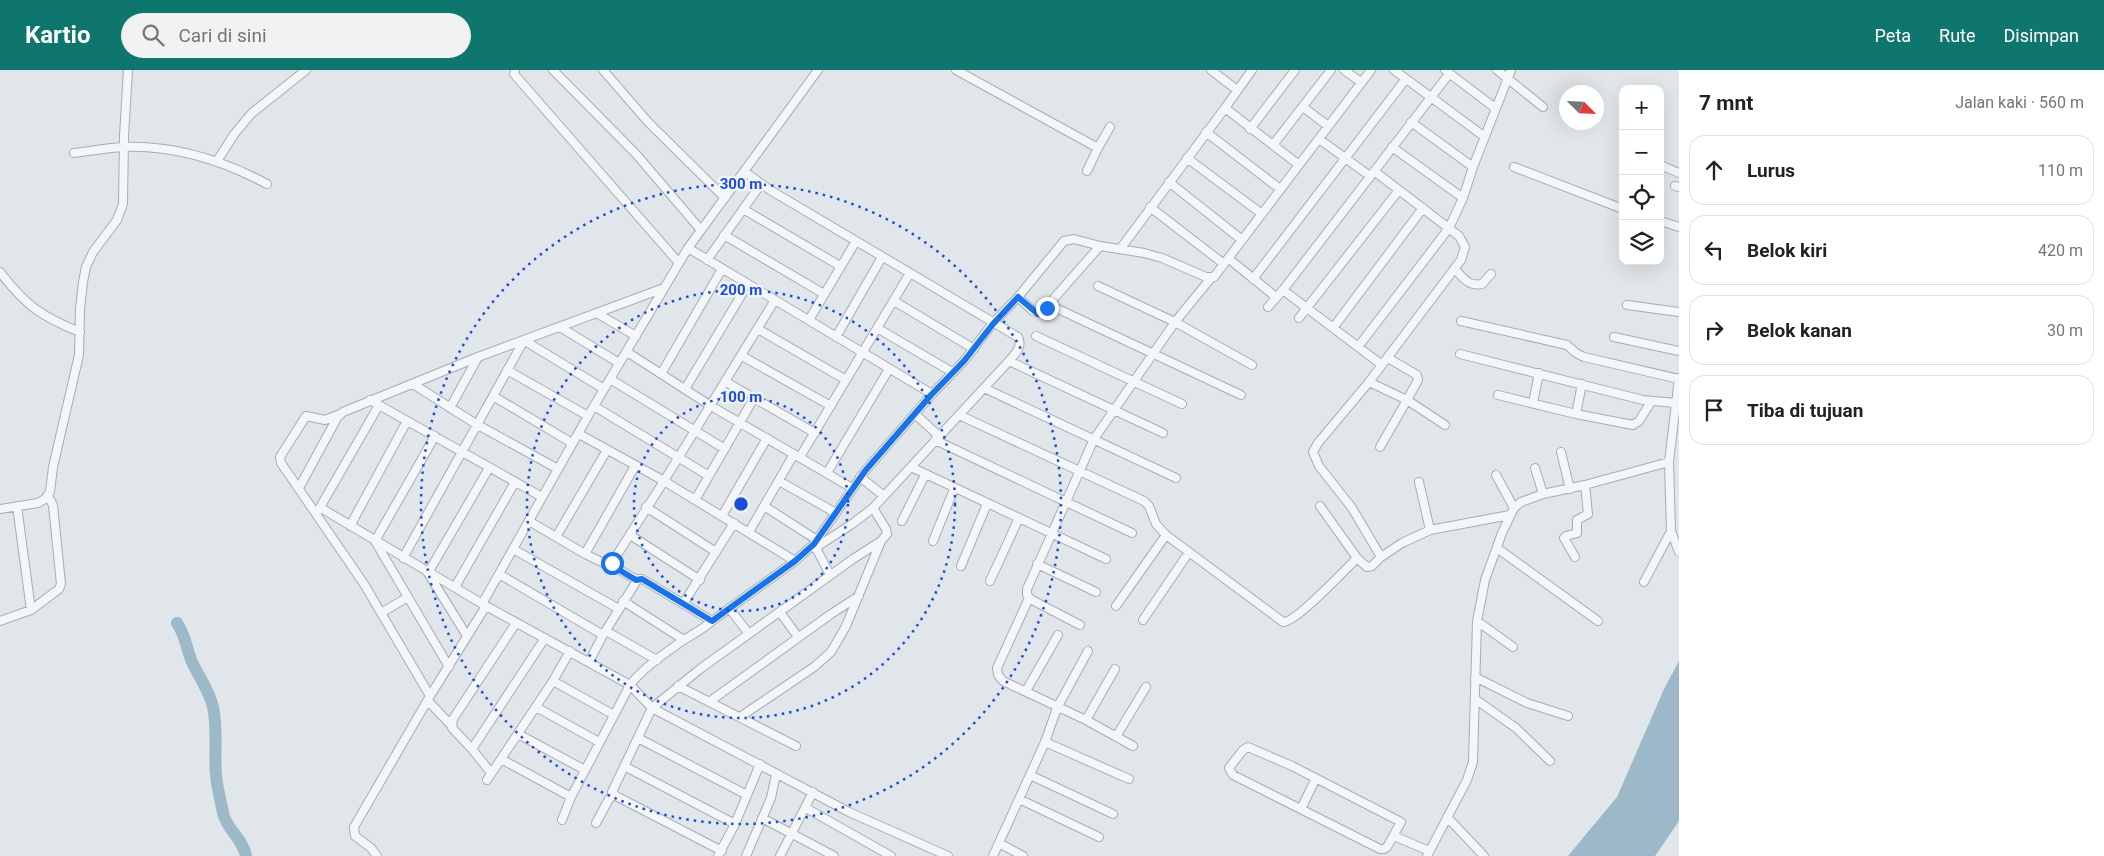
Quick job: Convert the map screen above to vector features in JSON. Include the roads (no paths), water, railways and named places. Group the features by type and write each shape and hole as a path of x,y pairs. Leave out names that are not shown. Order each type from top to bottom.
{"street":[{"path":"0,618 31,610 59,589 61,584 53,504 48,496 78,355 83,282 86,267 94,252 117,220 123,204 128,70"},
{"path":"217,162 235,133 252,113 306,70"},
{"path":"515,70 513,74 679,263"},
{"path":"554,70 636,154 700,229"},
{"path":"603,70 648,122 725,198"},
{"path":"377,856 371,848 356,836 354,827 467,636 499,574 572,443 688,248 700,229 745,172 818,70"},
{"path":"956,70 1098,148"},
{"path":"1212,70 1237,90"},
{"path":"1121,248 1252,70"},
{"path":"1250,129 1295,70"},
{"path":"1273,145 1331,70"},
{"path":"1344,70 1361,82"},
{"path":"1133,746 1116,735 1058,708 1026,690 1002,681 998,675 997,668 1029,598 1027,589 1037,564 1094,439 1132,381 1154,354 1177,319 1216,274 1371,70"},
{"path":"1394,70 1485,138"},
{"path":"1497,70 1509,74 1543,107"},
{"path":"1268,307 1372,174 1447,72 1495,108"},
{"path":"1358,347 1449,228 1464,198 1473,167 1509,74"},
{"path":"1253,279 1405,80"},
{"path":"1302,107 1328,126"},
{"path":"1225,108 1299,165"},
{"path":"1411,122 1473,167"},
{"path":"1087,171 1110,127"},
{"path":"1206,132 1280,189"},
{"path":"1319,139 1344,158 1399,190 1459,236 1465,245 1461,260 1455,269 1388,358 1318,443 1313,452 1320,466 1352,508 1381,557"},
{"path":"74,153 124,147 172,149 236,168 267,184"},
{"path":"1392,147 1464,198"},
{"path":"1186,158 1262,214"},
{"path":"1514,167 1619,207"},
{"path":"1664,167 1679,173"},
{"path":"562,820 570,797 630,685 657,660 684,640 700,632 729,608 816,544 848,528 873,508 1019,349 1020,342 1018,337 993,324 761,184 745,172"},
{"path":"1169,182 1242,240"},
{"path":"708,260 761,184"},
{"path":"1299,318 1399,190"},
{"path":"1150,207 1276,297"},
{"path":"1333,328 1423,208"},
{"path":"743,209 840,266"},
{"path":"1664,222 1679,226"},
{"path":"724,235 824,294"},
{"path":"816,544 860,477 974,349 1064,241 1074,239 1162,258 1211,278"},
{"path":"809,320 856,241"},
{"path":"1018,297 1033,311 1041,313 1100,246"},
{"path":"688,248 932,394"},
{"path":"836,337 882,256"},
{"path":"661,374 722,269"},
{"path":"1455,269 1463,279 1474,285 1482,284 1491,274"},
{"path":"0,272 14,290 41,315 80,332"},
{"path":"749,532 779,481 815,433 910,273"},
{"path":"685,389 748,284"},
{"path":"1098,286 1177,319 1252,365"},
{"path":"570,651 553,681 489,776 472,749 429,698 364,584 318,511 280,461 293,434 306,416 325,420 478,357 524,342 664,288"},
{"path":"1283,290 1382,364"},
{"path":"611,565 775,300"},
{"path":"894,301 974,349"},
{"path":"1627,305 1679,312"},
{"path":"1056,308 1241,394"},
{"path":"598,314 636,336"},
{"path":"1460,320 1568,345 1584,357 1679,379 1669,462 1671,531 1679,552"},
{"path":"560,327 619,363"},
{"path":"878,328 952,372"},
{"path":"758,329 846,380"},
{"path":"1036,336 1182,404"},
{"path":"1614,337 1679,351"},
{"path":"403,558 476,424 524,342"},
{"path":"524,342 604,389"},
{"path":"627,352 711,406 852,488"},
{"path":"1460,354 1651,402 1675,403"},
{"path":"742,356 831,406"},
{"path":"450,408 478,357"},
{"path":"1380,447 1418,380 1417,375 1388,358"},
{"path":"1008,361 1163,433"},
{"path":"827,472 889,369"},
{"path":"507,370 588,416"},
{"path":"1532,403 1539,373"},
{"path":"610,379 725,449"},
{"path":"726,382 815,433"},
{"path":"1369,382 1407,400 1445,425"},
{"path":"413,384 476,424 558,469"},
{"path":"1576,414 1582,384"},
{"path":"984,388 1176,478"},
{"path":"1498,395 1576,414 1634,425 1639,421 1651,402"},
{"path":"492,396 572,443"},
{"path":"695,500 754,398"},
{"path":"370,400 542,497"},
{"path":"318,511 379,405"},
{"path":"594,406 708,476"},
{"path":"299,488 340,414"},
{"path":"915,414 937,438 1132,533"},
{"path":"959,414 1144,501 1150,506 1156,524 1166,535 1285,622 1290,622 1358,558"},
{"path":"350,526 407,421"},
{"path":"1672,430 1679,436"},
{"path":"579,434 664,481 795,561"},
{"path":"375,541 434,436"},
{"path":"722,516 767,438"},
{"path":"556,536 607,450"},
{"path":"1561,452 1570,489"},
{"path":"1394,836 1428,853 1467,780 1473,762 1477,621 1485,580 1512,511 1521,502 1543,494 1570,489 1669,462"},
{"path":"585,554 635,466"},
{"path":"911,467 954,489 1106,559"},
{"path":"428,572 490,468"},
{"path":"1535,468 1543,494"},
{"path":"902,521 925,475"},
{"path":"1496,475 1512,511"},
{"path":"860,477 884,496"},
{"path":"779,481 836,513"},
{"path":"455,587 515,482"},
{"path":"1419,482 1430,530"},
{"path":"1575,557 1564,538 1577,533 1577,520 1588,514 1585,485"},
{"path":"933,541 954,489"},
{"path":"0,509 38,502 48,496"},
{"path":"961,566 987,504"},
{"path":"18,506 31,610"},
{"path":"764,506 816,544 830,575"},
{"path":"1320,506 1358,558 1367,567 1374,565 1381,557 1413,537 1430,530 1512,511"},
{"path":"1670,506 1679,511"},
{"path":"646,507 716,552"},
{"path":"760,764 720,853 614,794 612,789 652,708 678,686 749,634 887,536 887,532 873,508"},
{"path":"318,511 350,526 484,605 630,685 652,708 849,812 948,856"},
{"path":"990,581 1019,518"},
{"path":"529,521 606,565 611,565 636,580 642,579 712,621"},
{"path":"683,604 700,580 734,523"},
{"path":"1644,582 1671,531"},
{"path":"630,534 700,580"},
{"path":"1116,606 1166,535"},
{"path":"375,541 449,667"},
{"path":"740,717 824,660 840,638 881,541"},
{"path":"1497,548 1598,621"},
{"path":"513,549 619,609"},
{"path":"1143,620 1189,552"},
{"path":"1037,564 1096,592"},
{"path":"428,572 467,636"},
{"path":"499,574 657,660"},
{"path":"589,662 636,580"},
{"path":"709,702 798,637 859,596"},
{"path":"382,613 408,597"},
{"path":"1029,598 1080,625"},
{"path":"624,601 684,640"},
{"path":"729,608 749,634"},
{"path":"780,612 798,637"},
{"path":"1477,621 1513,647"},
{"path":"451,725 453,719 516,623"},
{"path":"1026,690 1058,635"},
{"path":"472,749 545,638"},
{"path":"993,856 1045,742 1058,708 1088,651"},
{"path":"1086,720 1115,669"},
{"path":"1475,677 1527,703 1568,716"},
{"path":"553,681 614,716"},
{"path":"678,686 796,746"},
{"path":"1116,735 1146,687"},
{"path":"1475,699 1516,728 1550,761"},
{"path":"536,707 599,742"},
{"path":"518,734 585,770"},
{"path":"638,738 747,794"},
{"path":"1045,742 1129,779"},
{"path":"1252,747 1401,822 1386,848 1380,849 1301,809 1230,773 1229,768 1242,750 1252,747"},
{"path":"501,760 570,797"},
{"path":"624,766 734,824"},
{"path":"746,856 771,798 776,774"},
{"path":"1030,775 1113,814"},
{"path":"1301,809 1316,778"},
{"path":"780,856 813,792"},
{"path":"596,823 609,799 614,794"},
{"path":"1019,799 1099,837"},
{"path":"806,808 891,856"},
{"path":"1447,817 1484,856"},
{"path":"762,818 834,856"},
{"path":"999,844 1023,856"}],"water":[{"path":"1679,661 1679,821 1655,856 1568,856 1617,797 1664,689"}],"waterway":[{"path":"177,623 192,662 213,707 217,780 223,813 242,844 246,856"}]}
